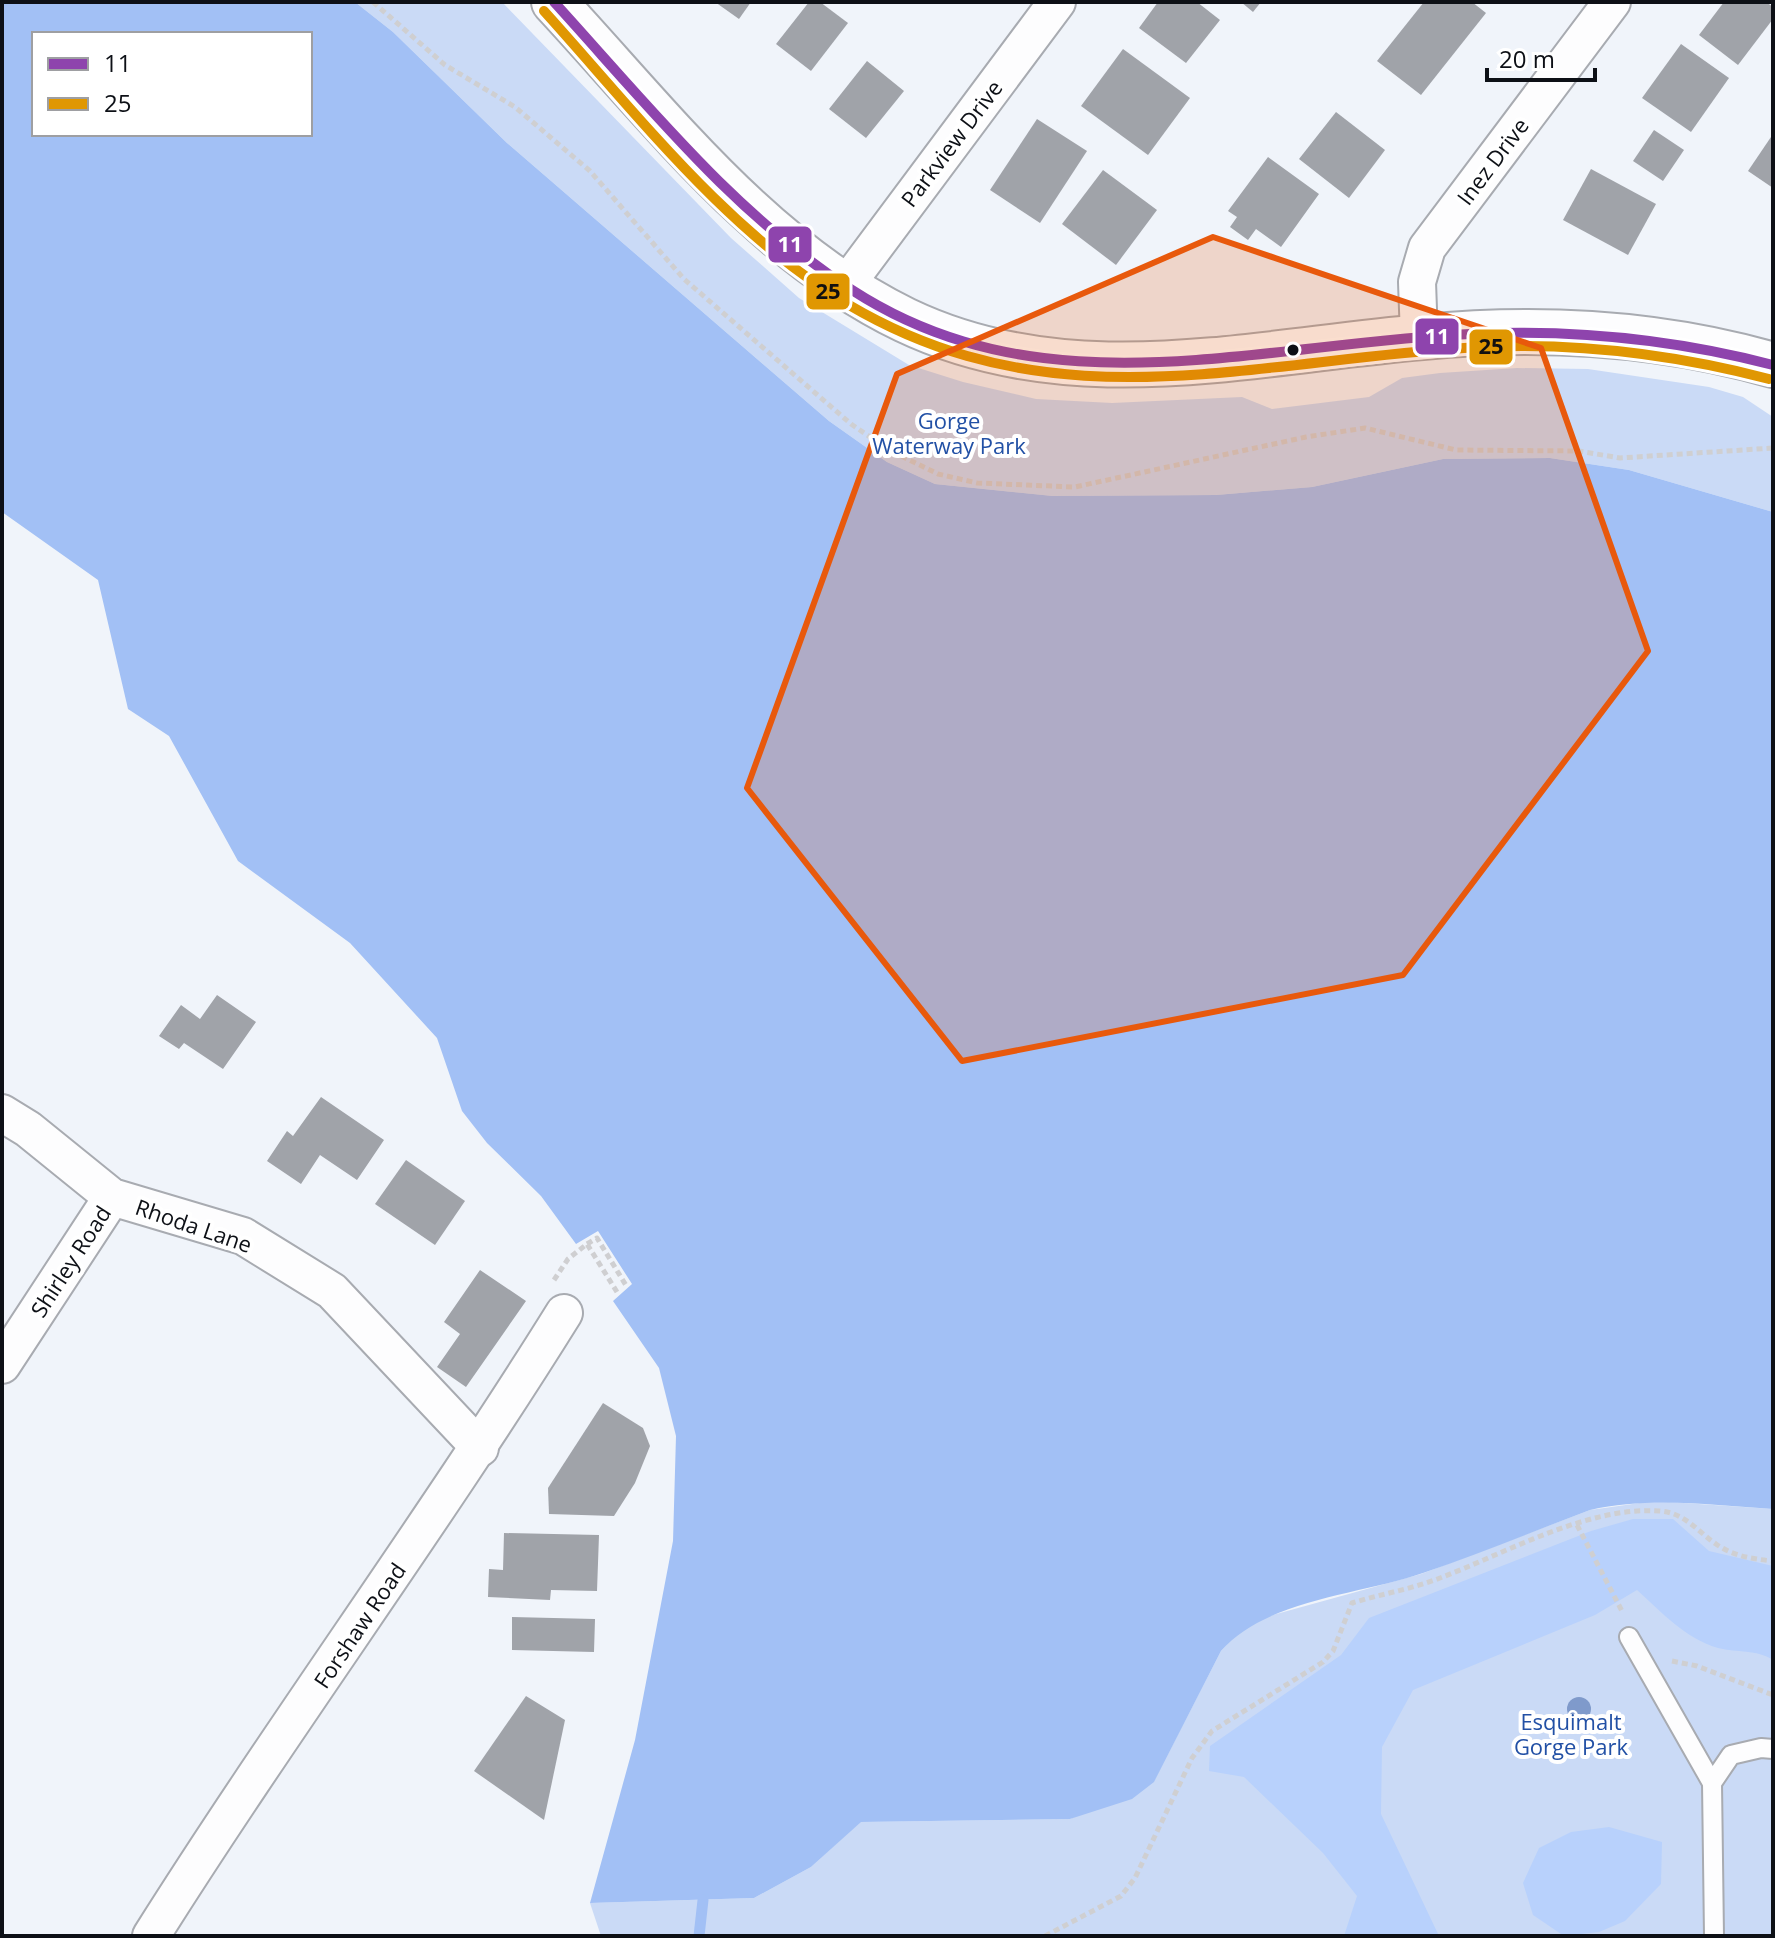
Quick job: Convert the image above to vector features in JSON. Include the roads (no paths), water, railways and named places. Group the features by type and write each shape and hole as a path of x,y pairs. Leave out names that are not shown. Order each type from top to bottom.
{"main road":[{"path":"554,2 740,203 846,285 902,319 947,339 1042,361 1088,365 1193,364 1419,337 1583,332 1688,345 1773,365"}],"street":[{"name":"Parkview Drive","path":"846,285 1057,2"},
{"name":"Inez Drive","path":"1419,337 1417,282 1427,248 1612,2"},
{"name":"Rhoda Lane","path":"2,1113 28,1129 112,1197 243,1236 332,1291 480,1448"},
{"name":"Shirley Road","path":"2,1365 112,1197"},
{"name":"Forshaw Road","path":"151,1936 207,1847 480,1448 564,1313"}],"lane":[{"path":"1629,1637 1712,1783 1714,1936"},
{"path":"1712,1783 1731,1755 1761,1748 1773,1749"}],"waterway":[{"path":"699,1936 703,1900"}],"park label":[{"name":"Gorge Waterway Park","path":"949,432"},
{"name":"Esquimalt Gorge Park","path":"1571,1734"}]}
